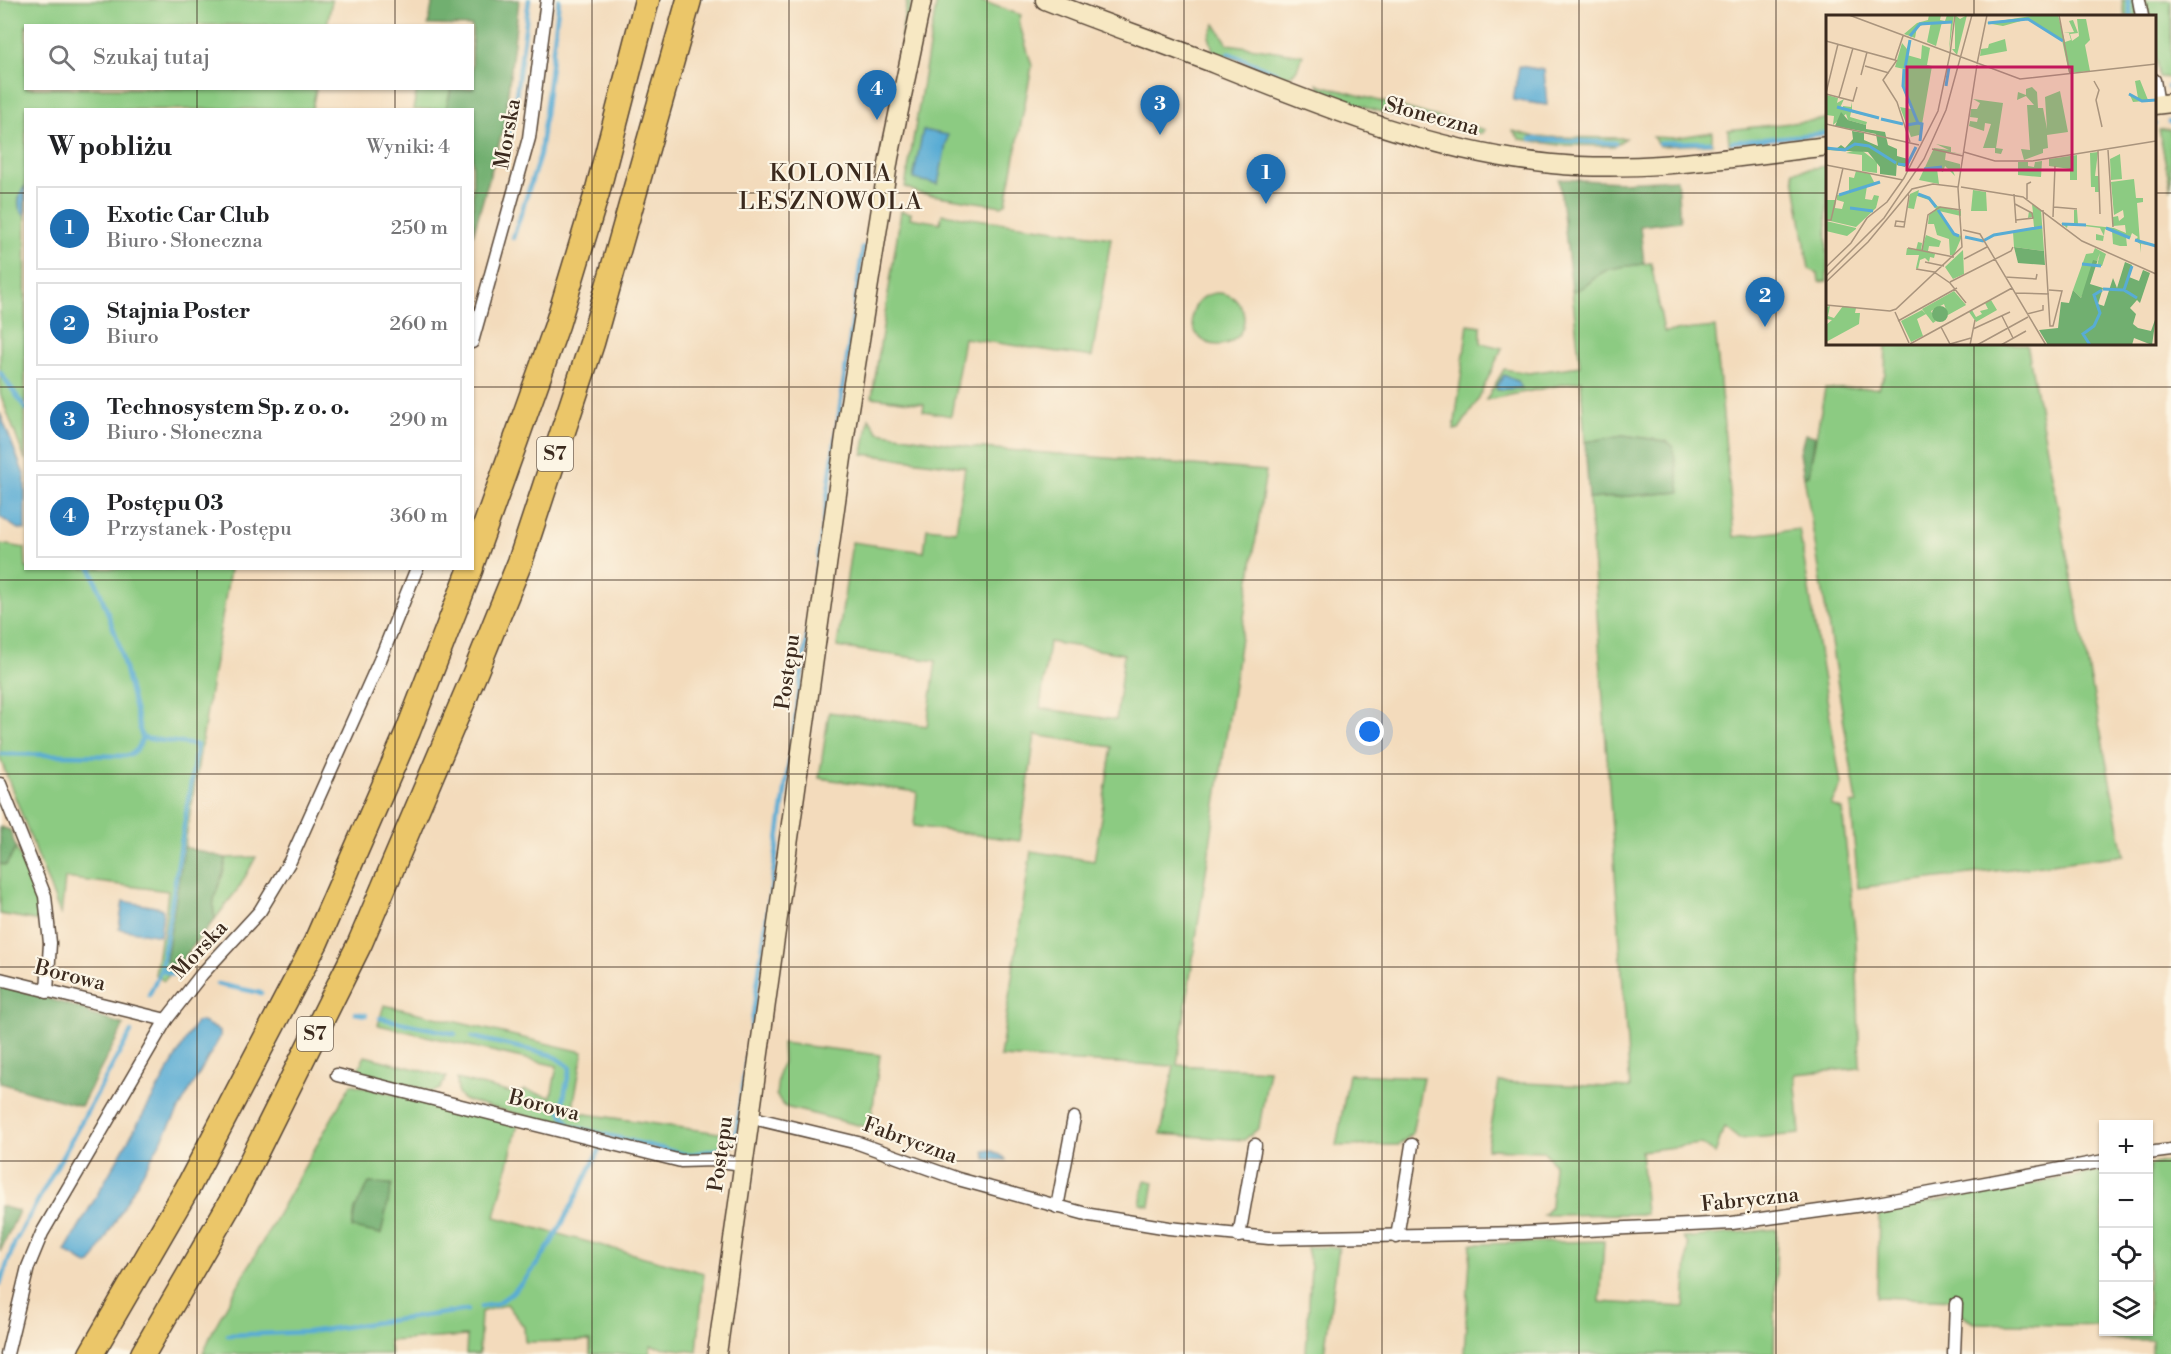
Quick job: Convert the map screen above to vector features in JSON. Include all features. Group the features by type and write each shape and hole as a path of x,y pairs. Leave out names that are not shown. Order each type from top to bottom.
{"highway":[{"name":"S7","path":"474,557 557,325 597,193 647,0"},
{"name":"S7","path":"142,1354 231,1202 360,943 433,776 506,596 592,343 689,0"},
{"name":"S7","path":"92,1354 188,1187 316,942 408,731 470,570"}],"street":[{"name":"Morska","path":"474,335 529,138 547,0"},
{"name":"Postępu","path":"717,1354 846,426 889,158 922,0"},
{"name":"Słoneczna","path":"1045,0 1393,132 1481,154 1554,164 1634,166 1698,162 1826,146"},
{"path":"2139,0 2142,15"},
{"path":"2156,87 2161,104"},
{"name":"Morska","path":"7,1354 21,1291 33,1252 166,1020 190,988 260,911 290,861 416,570"},
{"path":"0,784 45,896 50,943 47,992"},
{"name":"Borowa","path":"0,979 166,1020"},
{"name":"Borowa","path":"337,1075 684,1162 713,1160 742,1164"},
{"name":"Fabryczna","path":"749,1117 858,1143 958,1179 1057,1207 1123,1222 1239,1236 1302,1239 1652,1229 1732,1223 1877,1203 2099,1162"},
{"path":"1057,1207 1074,1118"},
{"path":"1239,1236 1255,1145"},
{"path":"1397,1237 1412,1146"},
{"path":"2153,1153 2171,1150"},
{"path":"1954,1354 1956,1304"}],"green space":[{"path":"0,0 332,0 327,24 24,24 24,90 316,90 312,108 24,108 24,457 0,393"},
{"path":"433,0 519,0 504,126 474,231 474,108 446,108 451,90 474,90 474,24 428,24"},
{"path":"907,0 911,0 905,37 901,38"},
{"path":"937,0 979,0 1021,15 1019,22 1032,66 1006,203 1002,206 919,193 905,187"},
{"path":"2122,0 2135,0 2138,15 2125,15"},
{"path":"2144,0 2171,0 2171,78 2159,77 2156,58 2156,15 2148,15"},
{"path":"1215,24 1228,44 1303,55 1296,71 1289,76 1278,75 1213,51 1209,36"},
{"path":"1317,84 1485,130 1482,133 1466,133 1385,113 1340,98 1324,91"},
{"path":"417,90 451,90 446,108 413,108"},
{"path":"1826,119 1826,135 1729,144 1728,130"},
{"path":"2170,129 2171,134 2171,190 2159,130"},
{"path":"1513,131 1536,137 1626,138 1614,146 1560,145 1520,139"},
{"path":"1712,132 1712,144 1659,146 1653,137 1674,138"},
{"path":"1826,166 1826,281 1819,282 1818,273 1809,269 1793,171"},
{"path":"1559,179 1621,182 1677,179 1680,221 1640,226 1644,264 1609,269 1587,285 1572,291"},
{"path":"901,211 911,213 910,218 940,223 942,214 1111,238 1092,357 964,338 951,416 923,411 924,404 872,397"},
{"path":"1651,263 1664,332 1715,327 1734,537 1799,529 1841,784 1831,805 1842,809 1856,940 1860,1068 1795,1074 1800,1134 1739,1139 1724,1127 1715,1154 1701,1144 1641,1151 1646,1214 1543,1215 1551,1207 1554,1165 1544,1151 1487,1149 1499,1082 1630,1088 1589,499 1680,492 1665,441 1623,435 1585,442 1581,381 1486,400 1504,369 1529,373 1580,366 1572,291 1584,286 1608,269"},
{"path":"1218,293 1228,295 1236,301 1242,309 1244,319 1242,329 1236,337 1228,343 1218,345 1208,343 1200,337 1194,329 1192,319 1194,309 1200,301 1208,295"},
{"path":"1468,324 1481,326 1481,343 1502,348 1477,402 1459,429 1454,430"},
{"path":"1886,345 2027,345 2124,855 1858,888 1851,804 1857,803 1804,476 1809,474 1825,389 1878,388 1885,374"},
{"path":"869,418 878,432 970,447 1266,471 1177,1065 1269,1070 1259,1128 1244,1140 1161,1134 1174,1066 1000,1057 1031,851 1094,861 1112,747 1035,735 1020,841 914,826 917,792 819,778 829,712 927,726 936,661 837,647 852,542 924,552 927,528 956,531 965,467 863,454","holes":["1049,642 1124,654 1116,720 1040,708"]},
{"path":"1805,434 1815,436 1809,475 1804,476 1800,453"},
{"path":"1623,435 1665,441 1673,447 1680,492 1589,499 1585,442"},
{"path":"0,544 24,548 24,570 230,570 166,961 176,967 164,981 155,975 160,940 163,936 168,891 65,878 61,916 0,758"},
{"path":"0,827 10,830 16,848 6,865 0,864"},
{"path":"184,847 226,858 215,895 213,910 215,919 176,967 166,961"},
{"path":"16,848 41,908 41,921 0,914 0,864 6,865"},
{"path":"256,857 240,886 215,919 213,910 215,895 226,858"},
{"path":"0,984 89,1011 89,1014 124,1025 81,1106 0,1083"},
{"path":"384,1005 583,1052 572,1112 733,1135 738,1136 736,1142 732,1147 718,1153 690,1158 464,1100 458,1094 457,1079 516,1094 525,1090 551,1097 557,1066 378,1025"},
{"path":"782,1043 880,1055 870,1128 785,1107 776,1095 779,1070 783,1062"},
{"path":"365,1056 447,1077 440,1089 433,1092 357,1071"},
{"path":"1349,1074 1423,1077 1412,1134 1399,1145 1336,1146"},
{"path":"351,1084 518,1124 495,1217 704,1273 697,1352 651,1346 649,1354 590,1354 590,1341 525,1342 524,1327 507,1304 481,1312 479,1354 466,1354 467,1336 389,1341 391,1354 203,1354 213,1330"},
{"path":"2171,1161 2171,1354 2152,1354 2152,1340 2104,1339 2104,1336 2153,1336 2153,1164"},
{"path":"2099,1172 2099,1326 1975,1323 1962,1314 1958,1300 1877,1297 1879,1211"},
{"path":"1145,1180 1154,1182 1150,1206 1140,1204"},
{"path":"369,1183 392,1184 381,1234 352,1228 355,1209"},
{"path":"0,1206 19,1211 0,1252"},
{"path":"1777,1229 1774,1354 1464,1354 1471,1244 1604,1241 1600,1302 1684,1307 1688,1244 1683,1238"},
{"path":"1307,1247 1339,1247 1324,1354 1306,1354 1311,1267"}],"water":[{"path":"1519,66 1544,70 1547,105 1513,100"},
{"path":"923,130 948,135 938,184 913,179"},
{"path":"24,188 24,215 19,205"},
{"path":"1504,375 1517,381 1522,388 1497,390 1496,387"},
{"path":"0,413 24,474 24,530 18,529 0,517"},
{"path":"123,901 161,908 163,911 160,936 119,929"},
{"path":"201,1021 220,1031 220,1037 91,1264 88,1265 65,1251 196,1022"},
{"path":"991,1150 1006,1160 986,1159 984,1151"}],"waterway":[{"path":"508,153 529,0"},
{"path":"513,238 540,155 559,0"},
{"path":"2128,0 2131,15"},
{"path":"1228,53 1277,73"},
{"path":"1402,114 1467,131"},
{"path":"1732,142 1826,133"},
{"path":"1531,139 1615,143"},
{"path":"1659,143 1710,142"},
{"path":"472,1037 552,1055 570,1067 561,1111 570,1126 688,1155 725,1148 735,1140 863,247"},
{"path":"0,372 24,406"},
{"path":"2,754 125,756 134,752 140,745 142,738 118,641 92,570"},
{"path":"142,738 197,745 161,970 173,974"},
{"path":"149,995 161,970"},
{"path":"217,984 261,993"},
{"path":"355,1013 366,1015"},
{"path":"380,1018 455,1034"},
{"path":"0,1284 15,1242 131,1032"},
{"path":"481,1307 499,1302 514,1290 544,1255 599,1150"},
{"path":"228,1335 307,1332 467,1310"}],"place":[{"name":"Postępu 03","path":"877,120"},
{"name":"Technosystem Sp. z o. o.","path":"1160,135"},
{"name":"Exotic Car Club","path":"1266,204"},
{"name":"Stajnia Poster","path":"1765,327"}],"district":[{"name":"KOLONIA LESZNOWOLA","path":"831,188"}]}
